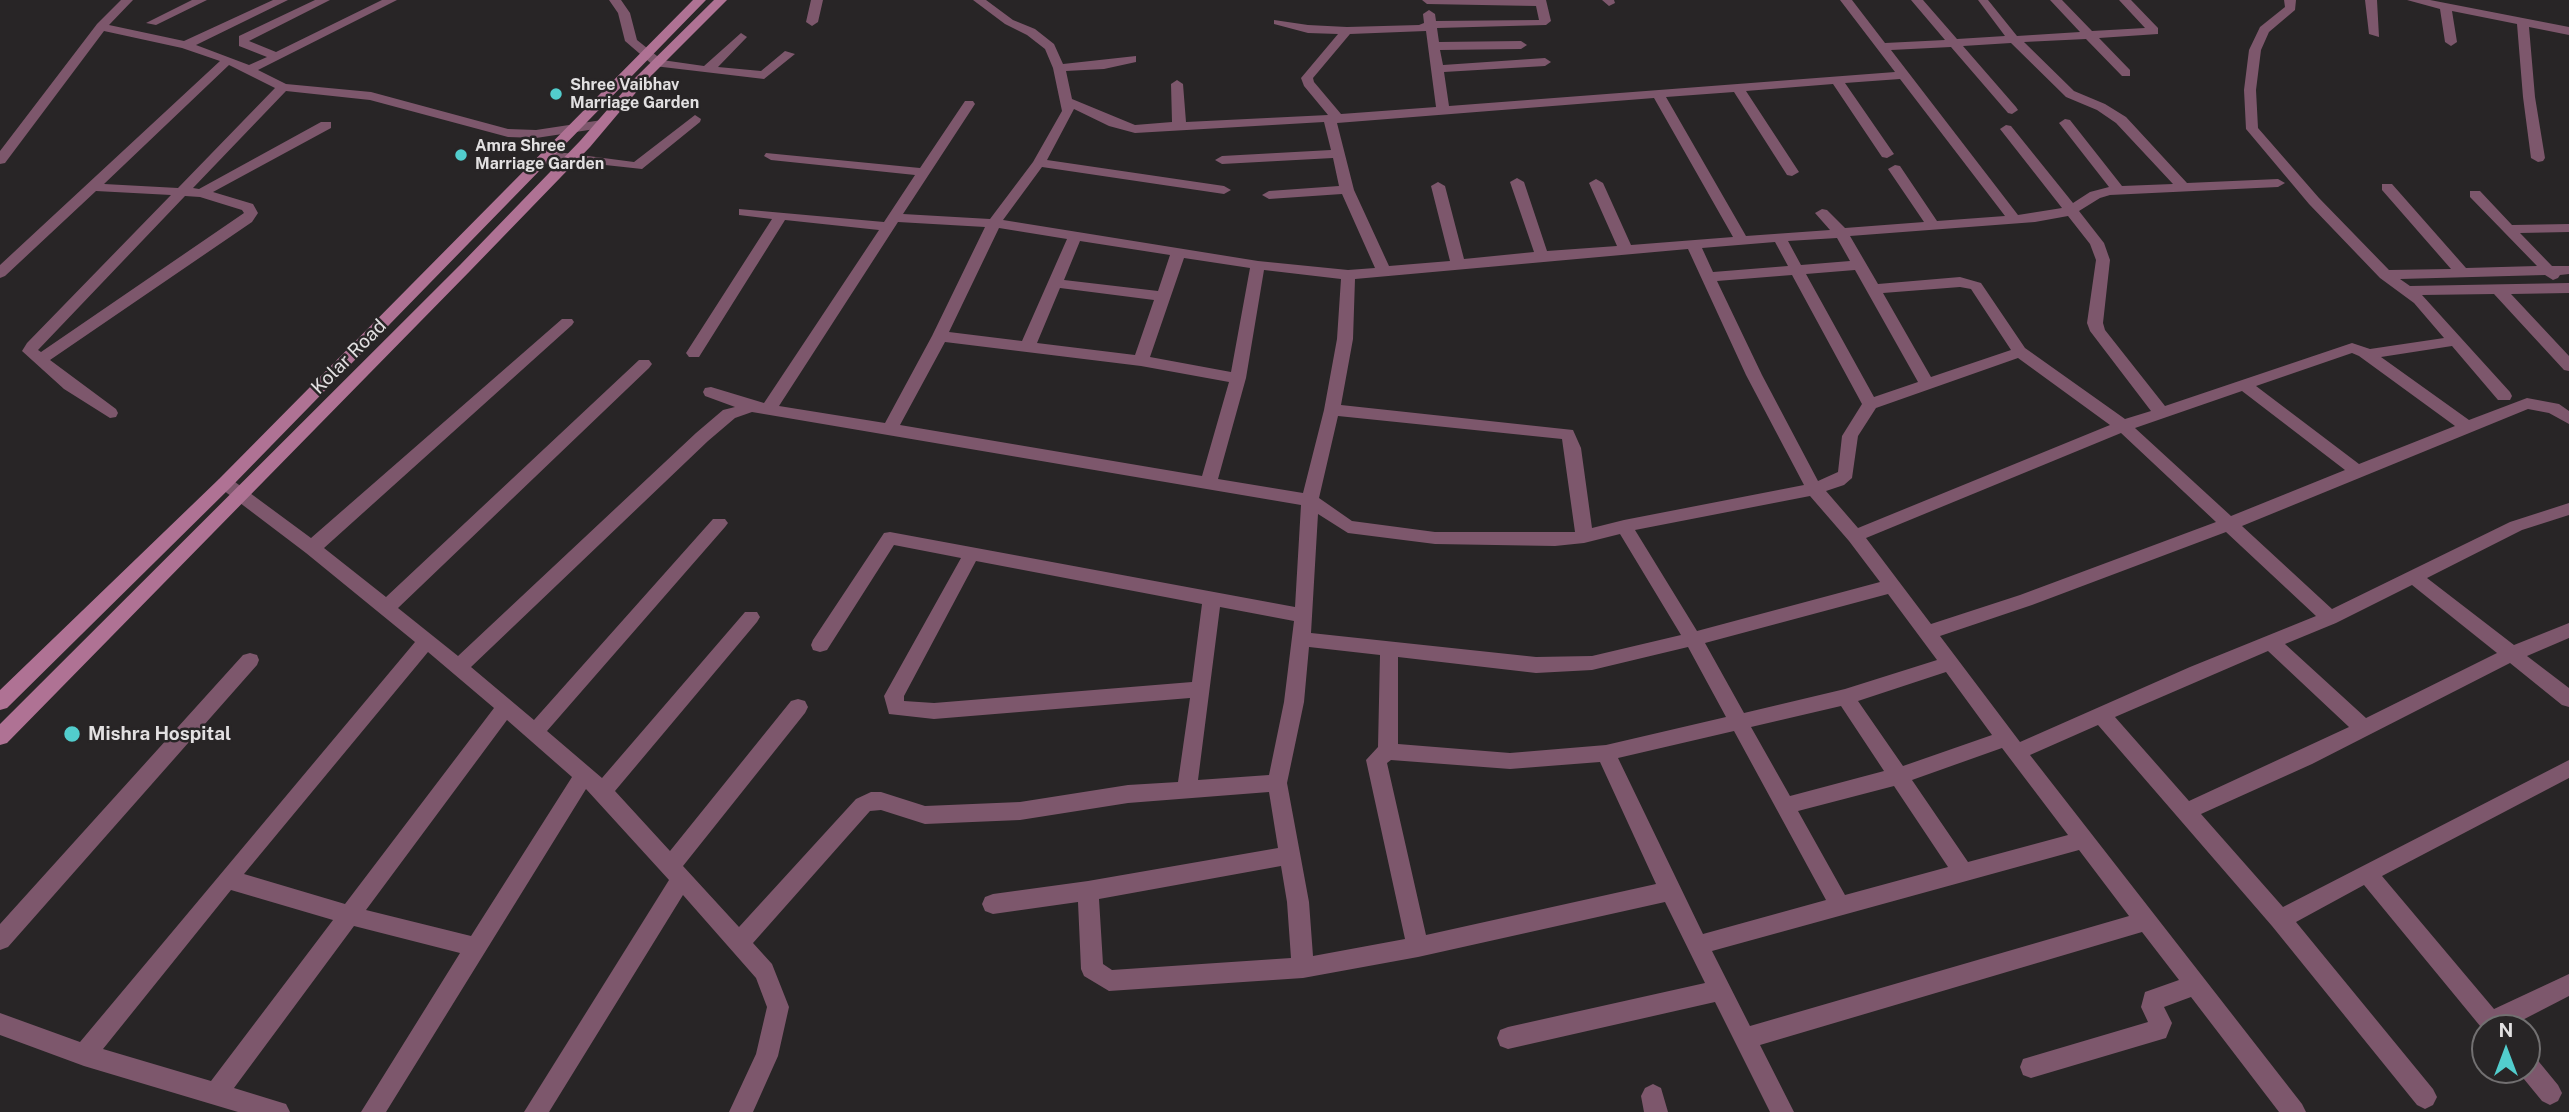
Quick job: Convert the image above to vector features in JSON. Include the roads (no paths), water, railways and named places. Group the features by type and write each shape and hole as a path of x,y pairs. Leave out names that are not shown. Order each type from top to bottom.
{"main road":[{"name":"Kolar Road","path":"0,702 233,488 571,158 602,124 700,0"},
{"name":"Kolar Road","path":"0,737 550,155 720,0"}],"street":[{"path":"0,160 101,27 127,0"},
{"path":"152,23 201,0"},
{"path":"252,0 268,6"},
{"path":"185,45 282,0"},
{"path":"276,56 243,43 243,39 324,0"},
{"path":"249,70 391,0"},
{"path":"615,0 624,13 631,41 653,59 705,70 764,75 789,54"},
{"path":"812,22 817,0"},
{"path":"889,430 940,335 994,223 1039,163 1069,111 1059,68 1050,47 979,0"},
{"path":"1846,0 2014,219"},
{"path":"1917,0 2012,110"},
{"path":"2056,0 2126,73"},
{"path":"1884,47 2154,31 2125,0"},
{"path":"2290,0 2291,8 2264,30 2255,50 2250,90 2252,129 2297,183 2385,275 2408,291 2504,396"},
{"path":"2371,0 2375,34"},
{"path":"2413,0 2569,31"},
{"path":"1278,22 1308,29 1348,31 1420,29 1431,25 1542,23 1545,21 1540,1 1427,1 1431,25 1443,110"},
{"path":"1983,1 2014,38 2070,94 2101,107 2121,120 2182,186"},
{"path":"2446,7 2451,42"},
{"path":"2523,22 2529,97 2538,158"},
{"path":"101,27 185,45 228,60 283,87 371,96 508,133 536,134 602,124"},
{"path":"1348,31 1307,78 1334,119 1338,154 1347,190 1385,273"},
{"path":"705,70 741,37"},
{"path":"1434,46 1521,46"},
{"path":"1059,68 1104,65 1132,59"},
{"path":"0,274 228,60"},
{"path":"1437,69 1545,62"},
{"path":"1068,102 1114,123 1135,129 1334,119 1905,75"},
{"path":"1837,80 1887,154"},
{"path":"1177,85 1180,125"},
{"path":"110,413 40,360 30,351 32,347 283,87"},
{"path":"1738,89 1792,172"},
{"path":"1658,95 1742,242"},
{"path":"459,667 725,417 760,408 893,222 969,104"},
{"path":"550,155 637,166 695,119"},
{"path":"2065,123 2118,190"},
{"path":"201,193 326,125"},
{"path":"2006,129 2096,243 2103,260 2095,323 2098,331 2162,414"},
{"path":"1222,160 1338,154"},
{"path":"771,156 924,172"},
{"path":"1039,163 1224,190"},
{"path":"1895,169 1933,226"},
{"path":"1517,182 1542,256"},
{"path":"1596,183 1626,250"},
{"path":"744,212 893,222 994,223 1258,265 1348,275 1542,256 2014,219 2070,211 2095,195 2118,190 2278,183"},
{"path":"1438,186 1459,266"},
{"path":"40,360 247,219 251,213 248,208 201,193 93,187"},
{"path":"2387,187 2463,274"},
{"path":"1269,195 1347,190"},
{"path":"2475,194 2567,288"},
{"path":"1822,213 1842,234 1927,384"},
{"path":"694,353 781,216"},
{"path":"2509,229 2569,228"},
{"path":"1028,346 1075,237"},
{"path":"1780,239 1870,404"},
{"path":"1693,245 1754,375 1814,489 1855,536 2145,921 2294,1112"},
{"path":"1140,361 1165,297 1178,253"},
{"path":"1208,484 1238,378 1258,265"},
{"path":"1708,276 1861,265"},
{"path":"2385,275 2569,270"},
{"path":"1303,968 1298,902 1278,783 1294,702 1303,616 1310,500 1332,410 1345,339 1348,275"},
{"path":"1055,283 1165,297"},
{"path":"1874,289 1971,284 1976,286 2020,352 2123,426 2330,618"},
{"path":"2408,291 2567,288"},
{"path":"2499,290 2569,366"},
{"path":"312,548 567,322"},
{"path":"940,335 1140,361 1238,378"},
{"path":"2367,354 2454,341"},
{"path":"1855,536 2123,426 2352,348 2367,354 2469,428"},
{"path":"711,392 760,408 1310,500 1349,527 1435,538 1555,540 1584,537 1624,526 1814,489 1838,481 1846,474 1850,436 1870,404 2020,352"},
{"path":"385,609 644,364"},
{"path":"2244,384 2358,472"},
{"path":"1926,633 2026,600 2229,524 2527,402 2537,402 2569,417"},
{"path":"1332,410 1567,434 1573,448 1584,537"},
{"path":"233,488 459,667 583,777 603,791 764,971 778,1007 766,1056 741,1112"},
{"path":"1785,806 2011,745 2101,715 2330,618 2416,578 2516,526 2569,509"},
{"path":"535,732 719,523"},
{"path":"1624,526 1693,639 1840,906"},
{"path":"820,645 890,538 1079,576 1303,616"},
{"path":"972,553 894,696 896,708 905,711 934,711 1200,689"},
{"path":"2416,578 2569,699"},
{"path":"1301,639 1536,665 1592,663 1891,586"},
{"path":"1186,790 1213,600"},
{"path":"603,791 751,617"},
{"path":"2184,812 2364,729 2512,654 2569,629"},
{"path":"84,1055 426,641"},
{"path":"2270,642 2364,729"},
{"path":"1388,751 1389,647"},
{"path":"0,940 250,660"},
{"path":"1418,947 1376,760 1388,751 1510,761 1606,752 1846,697 1949,663"},
{"path":"1846,697 1964,872"},
{"path":"536,1112 675,872 799,707"},
{"path":"216,1093 505,708"},
{"path":"2101,715 2280,919 2425,1097"},
{"path":"1606,752 1670,891 1782,1112"},
{"path":"2280,919 2569,768"},
{"path":"373,1112 583,777"},
{"path":"739,943 863,805 871,801 881,801 925,815 1020,811 1128,794 1278,783"},
{"path":"1698,945 2084,840"},
{"path":"993,904 1088,891 1289,855"},
{"path":"2367,873 2484,1014"},
{"path":"227,879 348,915 476,947"},
{"path":"1088,891 1092,969 1109,981 1303,968 1418,947 1670,891"},
{"path":"1746,1038 2145,921"},
{"path":"2031,1067 2158,1030 2161,1023 2152,1007 2153,1000 2195,985"},
{"path":"2514,1014 2569,985"},
{"path":"1508,1038 1721,990"},
{"path":"2,1028 278,1112"},
{"path":"2541,1082 2550,1093"}],"place":[{"name":"Shree Vaibhav Marriage Garden","path":"556,94"},
{"name":"Amra Shree Marriage Garden","path":"461,155"},
{"name":"Mishra Hospital","path":"72,734"}]}
